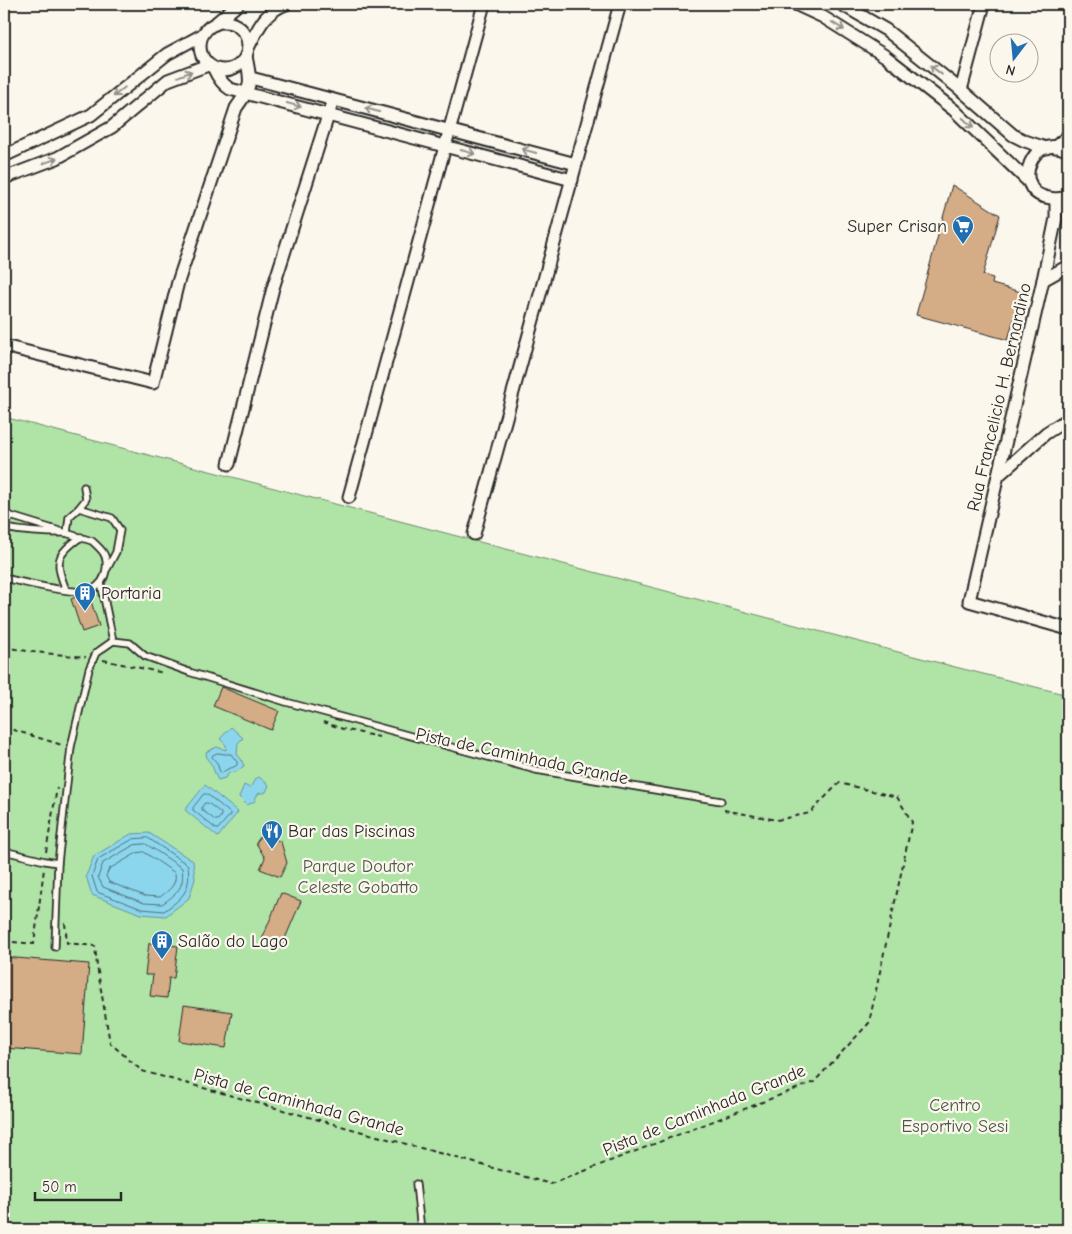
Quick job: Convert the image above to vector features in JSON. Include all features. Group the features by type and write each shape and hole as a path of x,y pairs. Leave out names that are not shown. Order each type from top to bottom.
{"street":[{"path":"238,4 207,28 199,43 203,59 211,67 222,84 230,89 572,180"},
{"path":"4,178 57,158 112,126 168,80 211,67 222,71 237,67 242,62 264,18 276,8 286,4"},
{"path":"349,497 484,4"},
{"path":"474,534 620,4"},
{"path":"795,4 823,17 885,56 954,110 1030,183 1035,191 1042,196 1056,200 1068,210"},
{"path":"841,4 886,30 961,90 1013,135 1025,141 1064,148 1068,151"},
{"path":"961,90 984,4"},
{"path":"4,346 153,383 178,282 236,108 247,93 251,78 247,40 244,33 231,23 214,24"},
{"path":"4,156 90,115 167,54 202,35"},
{"path":"251,78 576,164"},
{"path":"229,464 273,288 333,100"},
{"path":"1030,183 1028,175 1032,158 1038,152 1068,136"},
{"path":"1056,200 1068,196"},
{"name":"Rua Francelicio H. Bernardino","path":"1056,200 1056,218 1043,280 969,602 1068,629"},
{"path":"1043,280 1068,266"},
{"path":"999,475 1046,433 1068,419"}],"lane":[{"path":"67,533 69,517 86,499 84,487"},
{"path":"4,578 77,592 90,590 101,583 116,552 120,530 112,518 79,508"},
{"path":"4,514 92,541 102,549 107,559 106,572"},
{"path":"4,528 42,533 67,533"},
{"path":"66,590 60,576 59,565 61,555 68,546 81,537"},
{"path":"101,583 112,641"},
{"path":"54,947 58,863 70,747 89,669 96,658 96,653 112,641 130,643 145,656 286,702 536,770 721,801"},
{"path":"4,851 58,863"},
{"path":"416,1184 420,1230"},
{"path":"584,1230 599,1228"}],"path":[{"path":"4,647 33,652 96,658 164,673"},
{"path":"324,722 343,729 381,738"},
{"path":"4,727 64,745"},
{"name":"Pista de Caminhada Grande","path":"65,917 67,943 95,946 110,1043 142,1071 550,1184 814,1082 869,1023 912,822 897,797 839,783 810,813 776,820 724,810"}],"green space":[{"name":"Parque Doutor Celeste Gobatto","path":"4,417 1068,695 1068,1230 4,1230"}],"water":[{"path":"231,727 243,738 238,743 237,754 244,766 236,772 229,773 225,778 218,780 207,759 206,752 217,747 226,750 226,745 220,739"},
{"path":"259,777 269,785 266,792 259,793 255,801 247,805 239,797 244,785 250,788 255,779"},
{"path":"205,785 238,812 218,837 185,810"},
{"path":"149,833 193,861 195,879 189,898 166,916 141,914 92,895 86,876 94,856 131,834"}],"building":[{"name":"Super Crisan","path":"952,185 1000,215 983,275 993,278 992,284 1021,292 1008,340 916,315"},
{"name":"Portaria","path":"89,595 99,626 82,632 71,599"},
{"path":"221,687 279,711 271,730 213,706"},
{"name":"Bar das Piscinas","path":"263,833 281,842 287,863 280,877 260,869 265,858 256,843"},
{"path":"281,893 301,901 281,948 262,939"},
{"name":"Salão do Lago","path":"157,938 170,940 169,945 178,946 174,978 169,978 167,998 150,996 153,975 145,975 149,943 156,944"},
{"path":"4,957 89,964 82,1054 4,1048"},
{"path":"184,1005 232,1012 226,1048 179,1041"}],"place":[{"name":"Super Crisan","path":"963,245"},
{"name":"Portaria","path":"85,612"},
{"name":"Bar das Piscinas","path":"272,850"},
{"name":"Salão do Lago","path":"162,960"}],"park label":[{"name":"Centro Esportivo Sesi","path":"955,1115"}]}
